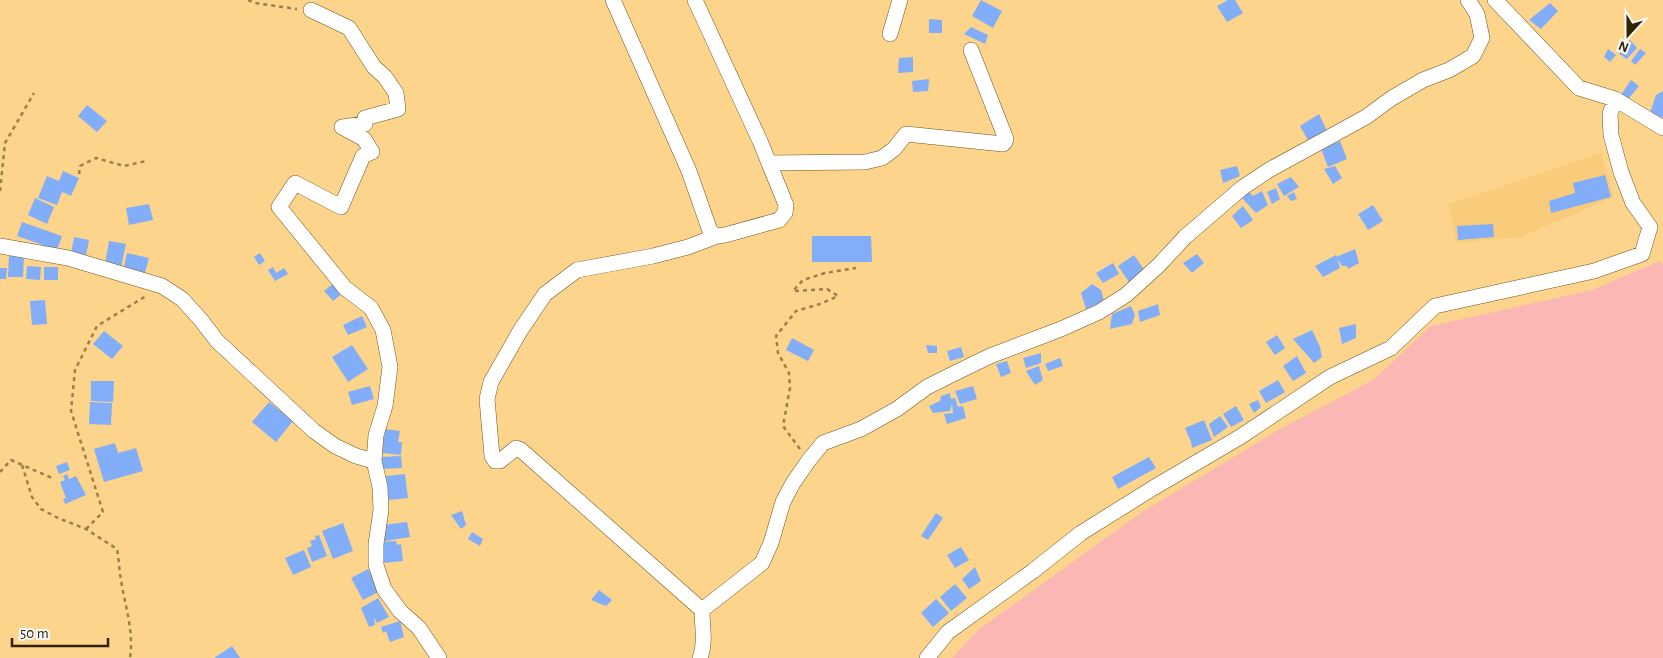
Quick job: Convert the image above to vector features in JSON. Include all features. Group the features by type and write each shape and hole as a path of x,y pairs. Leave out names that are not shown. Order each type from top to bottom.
{"street":[{"path":"613,0 689,171 710,231 717,236"},
{"path":"695,0 760,141 786,205 785,213 779,220 725,236 717,236 688,247 653,256 577,270 545,294 520,331 491,382 488,399 492,456 495,461 500,461 516,448 521,450 702,610 704,648 700,658"},
{"path":"890,34 900,0"},
{"path":"702,610 762,563 771,542 783,502 808,460 823,443 861,429 897,409 927,387 953,374 990,356 1099,312 1126,295 1159,265 1185,237 1248,184 1269,170 1366,117 1392,98 1473,56 1482,38 1477,14 1468,0"},
{"path":"1495,0 1579,88 1615,99 1663,128"},
{"path":"311,10 348,28 374,68 385,77 396,93 398,109 365,118 365,124 342,127 364,139 372,152 363,156 341,207 295,183 279,207 345,288 371,308 383,330 390,367 385,406 376,435 374,462 380,487 381,510 376,544 376,565 384,589 400,611 419,628 439,658"},
{"path":"769,163 865,162 882,158 894,149 906,134 1003,144 1006,138 971,50"},
{"path":"927,658 948,632 1033,571 1081,533 1240,437 1330,377 1391,348 1435,306 1594,271 1642,254 1650,227 1633,203 1621,172 1611,135 1610,114 1615,99"},
{"path":"0,246 68,258 162,286 182,299 217,342 314,431 334,446 374,462"}],"path":[{"path":"248,0 255,3 311,10"},
{"path":"0,191 5,142 34,94"},
{"path":"79,174 80,166 96,158 124,166 146,161"},
{"path":"808,460 784,426 790,388 789,373 778,353 776,336 796,311 838,296 827,289 792,291 803,280 825,273 856,268"},
{"path":"86,529 103,512 71,411 75,370 97,326 162,286"},
{"path":"0,472 11,460 52,478"},
{"path":"22,465 32,497 41,509 86,529 118,549 120,580 130,630 130,658"}],"shaded area":[{"path":"1601,153 1614,197 1520,237 1456,243 1449,204"},
{"path":"1660,261 1663,265 1663,658 952,658 978,630 1142,512 1282,428 1373,380 1431,326 1592,290"}],"building":[{"path":"981,0 1002,11 993,28 972,16"},
{"path":"1228,0 1235,0 1243,13 1227,22 1217,6"},
{"path":"1550,3 1558,11 1541,29 1529,20"},
{"path":"929,19 942,20 942,33 929,33"},
{"path":"971,27 988,35 985,44 964,34"},
{"path":"1630,40 1637,48 1627,59 1619,54"},
{"path":"1608,49 1616,55 1610,62 1604,57"},
{"path":"1640,49 1646,53 1635,65 1631,61"},
{"path":"913,57 913,72 898,73 899,58"},
{"path":"929,79 928,91 913,92 912,81"},
{"path":"1631,80 1639,86 1626,102 1619,98"},
{"path":"1663,91 1663,118 1650,113 1656,95"},
{"path":"87,105 107,121 97,132 78,116"},
{"path":"1319,114 1327,131 1309,142 1300,126"},
{"path":"1340,141 1347,159 1328,167 1321,149"},
{"path":"1237,166 1240,176 1223,183 1220,170"},
{"path":"1335,166 1342,178 1333,184 1324,169"},
{"path":"63,171 79,178 71,196 62,192 57,205 38,198 47,176 59,181"},
{"path":"1605,175 1611,197 1551,213 1549,201 1575,193 1573,183"},
{"path":"1291,177 1299,187 1284,196 1277,184"},
{"path":"1276,188 1280,199 1272,204 1267,192"},
{"path":"1262,191 1268,205 1256,213 1242,198 1249,192 1253,196"},
{"path":"1294,192 1297,199 1291,201 1287,196"},
{"path":"35,198 54,207 47,224 28,215"},
{"path":"149,204 153,220 129,225 126,208"},
{"path":"1373,205 1383,221 1368,230 1358,214"},
{"path":"1243,206 1253,220 1241,228 1232,216"},
{"path":"22,222 62,236 57,250 17,236"},
{"path":"1493,224 1494,237 1458,240 1457,226"},
{"path":"812,236 871,236 872,262 812,262"},
{"path":"74,237 89,240 86,256 71,254"},
{"path":"109,241 126,244 121,267 105,264"},
{"path":"1355,249 1359,263 1348,269 1347,266 1342,266 1336,257"},
{"path":"127,253 149,258 144,277 123,272"},
{"path":"260,253 265,261 259,265 254,257"},
{"path":"1197,254 1204,263 1192,273 1183,263"},
{"path":"1134,255 1145,271 1129,282 1118,266"},
{"path":"1336,255 1340,268 1323,277 1315,266"},
{"path":"9,256 24,256 23,277 8,277"},
{"path":"1113,263 1119,274 1103,283 1096,273"},
{"path":"27,266 41,267 40,280 26,279"},
{"path":"44,267 58,267 58,280 44,280"},
{"path":"273,267 276,273 284,268 288,274 275,281 268,270"},
{"path":"0,268 7,268 6,279 0,279"},
{"path":"335,282 344,292 333,301 324,291"},
{"path":"1092,284 1101,290 1104,301 1086,309 1081,293"},
{"path":"45,300 47,324 32,325 30,301"},
{"path":"1158,304 1160,315 1140,322 1138,311"},
{"path":"1131,306 1135,315 1132,324 1110,329 1112,314"},
{"path":"362,316 367,327 348,335 343,325"},
{"path":"1356,324 1356,338 1342,344 1339,328"},
{"path":"1312,330 1320,347 1322,357 1314,363 1293,339"},
{"path":"104,331 123,346 112,359 93,344"},
{"path":"1277,335 1285,348 1275,355 1266,342"},
{"path":"792,338 814,350 808,361 786,350"},
{"path":"352,345 368,369 348,382 332,357"},
{"path":"926,345 937,346 937,353 928,353"},
{"path":"961,347 964,357 950,361 947,351"},
{"path":"1041,353 1041,363 1026,368 1023,358"},
{"path":"1297,356 1306,373 1293,381 1283,366"},
{"path":"1060,358 1063,366 1048,371 1045,364"},
{"path":"1007,361 1011,373 1001,377 996,364"},
{"path":"1039,366 1043,380 1035,385 1026,371"},
{"path":"1278,380 1285,392 1266,403 1259,391"},
{"path":"91,381 114,381 113,402 91,401"},
{"path":"370,386 374,399 352,405 348,392"},
{"path":"973,386 977,399 960,404 955,391"},
{"path":"950,393 951,399 955,398 958,407 963,406 966,418 947,424 944,414 953,413 952,404 950,411 933,413 929,406 940,401 941,396"},
{"path":"1258,400 1261,407 1254,413 1249,404"},
{"path":"90,402 112,403 111,425 89,424"},
{"path":"269,402 293,421 276,442 252,422"},
{"path":"1236,406 1244,420 1231,427 1223,414"},
{"path":"1220,416 1228,427 1214,437 1209,424"},
{"path":"1204,420 1212,440 1192,448 1185,428"},
{"path":"385,429 400,431 398,442 402,442 401,455 382,453"},
{"path":"115,443 118,453 136,448 143,471 104,482 94,449"},
{"path":"401,456 402,468 380,469 380,457"},
{"path":"1149,457 1156,468 1118,489 1112,477"},
{"path":"67,462 70,470 59,474 56,466"},
{"path":"67,474 69,479 76,476 86,495 65,504 63,499 66,498 60,482 65,480 63,476"},
{"path":"405,474 408,498 389,500 386,476"},
{"path":"462,511 466,525 461,529 451,515"},
{"path":"936,513 943,518 928,540 921,536"},
{"path":"407,522 410,537 385,541 383,525"},
{"path":"343,523 353,551 333,559 322,531"},
{"path":"472,532 483,539 480,546 468,539"},
{"path":"319,535 327,556 312,562 307,548 312,546 310,541 316,539 315,536"},
{"path":"396,541 397,545 401,544 403,561 383,563 381,542"},
{"path":"961,547 969,560 955,568 947,555"},
{"path":"304,550 311,567 293,575 285,558"},
{"path":"975,567 981,581 969,589 962,579"},
{"path":"368,569 380,591 363,600 351,578"},
{"path":"955,584 967,598 951,611 940,597"},
{"path":"599,590 612,600 606,606 591,600"},
{"path":"378,598 389,617 377,623 374,617 375,625 369,627 361,608"},
{"path":"936,599 949,613 933,627 921,613"},
{"path":"400,621 404,637 390,642 386,631 383,633 381,627"},
{"path":"232,646 240,658 214,658"}]}
